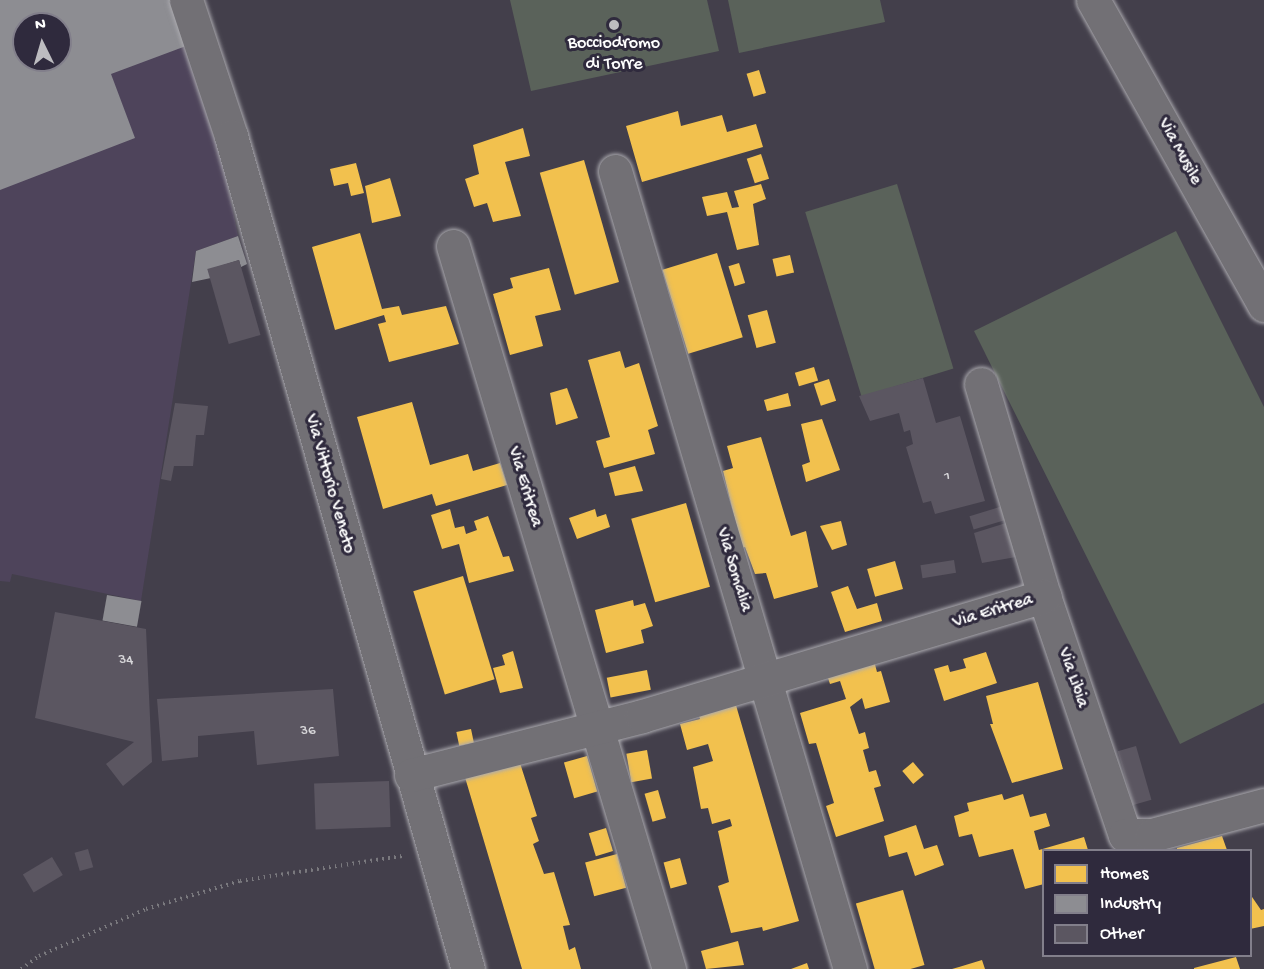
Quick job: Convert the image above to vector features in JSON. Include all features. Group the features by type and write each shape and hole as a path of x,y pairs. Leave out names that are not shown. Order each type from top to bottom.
{"street":[{"name":"Via Vittorio Veneto","path":"186,0 231,136 432,851 468,969"},
{"name":"Via Musile","path":"1093,0 1264,305"},
{"name":"Via Somalia","path":"615,171 850,969"},
{"name":"Via Eritrea","path":"453,246 669,969"},
{"name":"Via Libia","path":"981,384 1044,596 1125,835 1152,835 1264,806"},
{"name":"Via Eritrea","path":"411,775 596,728 766,680 1044,596"}],"path":[{"path":"21,969 39,956 146,909 230,884 432,851"}],"shaded area":[{"path":"0,0 171,0 217,133 238,236 196,251 141,601 12,574 10,582 0,581"},
{"name":"Bocciodromo di Torre","path":"510,0 707,0 719,51 531,91"},
{"path":"728,0 880,0 885,22 739,53"},
{"path":"897,184 953,369 862,397 805,212"},
{"path":"1176,231 1264,407 1264,703 1180,744 974,331"}],"building: Homes":[{"path":"759,70 766,93 754,97 747,74"},
{"path":"678,111 681,126 722,115 727,132 756,124 763,147 642,182 626,126"},
{"path":"523,128 530,156 505,162 521,216 493,222 487,203 474,207 465,179 479,174 473,145"},
{"path":"761,154 769,179 755,183 747,159"},
{"path":"584,160 619,282 575,295 540,173"},
{"path":"356,163 364,193 351,196 348,183 334,186 330,169"},
{"path":"390,178 401,216 372,223 365,186"},
{"path":"761,184 766,199 753,204 759,245 737,250 727,212 707,216 702,197 727,192 732,208 739,207 734,191"},
{"path":"360,233 382,309 399,306 402,315 446,306 459,344 389,362 378,324 386,322 384,315 335,330 312,247"},
{"path":"717,253 743,337 688,354 662,270"},
{"path":"790,255 794,273 777,277 772,259"},
{"path":"739,263 745,283 735,286 728,266"},
{"path":"549,268 561,310 535,316 543,346 510,355 493,294 513,288 510,278"},
{"path":"767,310 776,343 756,348 748,315"},
{"path":"620,351 625,368 639,363 658,426 648,430 655,454 604,468 596,441 610,437 588,360"},
{"path":"814,367 818,380 799,386 795,373"},
{"path":"829,379 836,401 821,406 814,384"},
{"path":"567,388 578,418 556,425 550,393"},
{"path":"788,393 791,406 767,411 764,400"},
{"path":"412,402 430,465 468,454 473,471 500,463 507,485 436,506 432,494 383,509 357,417"},
{"path":"822,419 840,470 806,482 802,465 810,462 801,424"},
{"path":"761,437 791,536 806,531 818,587 774,599 766,573 755,574 745,547 742,548 723,471 733,468 727,446"},
{"path":"635,466 643,491 615,496 609,473"},
{"path":"686,503 710,587 655,602 631,519"},
{"path":"450,509 455,528 464,526 466,534 477,530 474,521 488,516 503,557 509,556 514,571 469,583 459,544 442,549 431,515"},
{"path":"595,509 597,517 606,514 610,527 577,539 569,518"},
{"path":"841,521 847,545 832,550 820,526"},
{"path":"895,561 903,589 875,597 867,569"},
{"path":"463,576 495,679 445,694 413,591"},
{"path":"848,586 857,609 877,603 882,621 845,632 831,592"},
{"path":"633,600 634,606 645,603 653,626 641,630 644,643 606,653 595,610"},
{"path":"513,651 523,688 500,693 493,668 505,665 502,655"},
{"path":"986,652 997,683 944,701 934,669 948,665 950,672 966,668 963,659"},
{"path":"873,657 877,672 881,671 890,702 865,709 862,698 850,707 859,734 865,732 869,748 863,750 869,772 876,770 881,786 874,788 884,821 836,837 826,806 834,803 816,743 809,744 800,713 846,699 840,681 830,684 827,675"},
{"path":"647,670 651,690 611,697 607,678"},
{"path":"1038,682 1063,769 1012,783 990,724 993,724 986,696"},
{"path":"733,695 799,921 763,931 762,927 731,933 718,886 729,882 718,831 732,826 730,819 712,824 708,808 701,809 693,767 713,761 708,744 687,750 680,724 700,719 696,706"},
{"path":"471,729 474,743 459,746 456,732"},
{"path":"647,750 652,779 631,782 626,754"},
{"path":"587,756 597,792 574,798 564,763"},
{"path":"913,762 924,775 913,784 902,771"},
{"path":"520,763 537,816 531,818 539,841 533,844 544,874 554,872 570,925 563,926 569,950 575,947 581,969 522,969 464,774"},
{"path":"658,790 666,818 653,822 645,794"},
{"path":"1002,794 1004,800 1023,794 1030,817 1046,813 1050,826 1034,831 1039,850 1042,849 1042,885 1025,889 1013,849 979,857 972,834 959,837 954,816 969,811 967,803"},
{"path":"916,825 924,849 937,845 944,865 915,876 907,852 889,857 884,836"},
{"path":"606,828 613,851 596,856 589,833"},
{"path":"1222,836 1227,849 1177,849"},
{"path":"1084,837 1088,849 1042,849"},
{"path":"617,854 626,888 594,896 585,863"},
{"path":"680,858 687,884 671,888 664,862"},
{"path":"903,890 924,965 910,969 875,969 856,904"},
{"path":"1252,897 1261,910 1264,909 1264,926 1252,929"},
{"path":"738,941 744,965 706,969 701,951"},
{"path":"1236,957 1240,969 1194,969 1194,968"},
{"path":"982,960 985,969 952,969 959,967"},
{"path":"807,963 809,969 791,969"}],"building: Industry":[{"path":"0,0 171,0 186,46 111,74 135,138 0,190"},
{"path":"238,236 247,264 241,267 239,260 208,270 211,278 192,282 196,251"},
{"path":"107,595 141,601 137,627 102,621"}],"building: Other":[{"path":"239,260 260,335 229,344 207,269"},
{"path":"923,378 936,423 960,416 985,501 935,514 931,501 923,503 906,447 913,444 910,430 904,432 899,413 870,421 859,396"},
{"path":"175,403 208,406 204,435 196,435 193,466 174,466 171,481 161,479"},
{"path":"1003,506 1007,519 974,530 970,516"},
{"path":"1006,523 1016,557 982,563 974,533"},
{"path":"954,560 956,573 922,578 920,565"},
{"path":"55,612 146,629 152,762 123,786 106,764 134,742 35,718"},
{"path":"333,689 339,756 257,765 254,731 198,736 198,757 162,761 157,699"},
{"path":"1136,746 1151,800 1133,805 1118,751"},
{"path":"389,781 391,827 316,830 314,784"},
{"path":"88,849 93,867 80,871 75,853"},
{"path":"52,857 63,875 34,893 23,875"}],"place":[{"name":"Bocciodromo di Torre","path":"614,25"}]}
